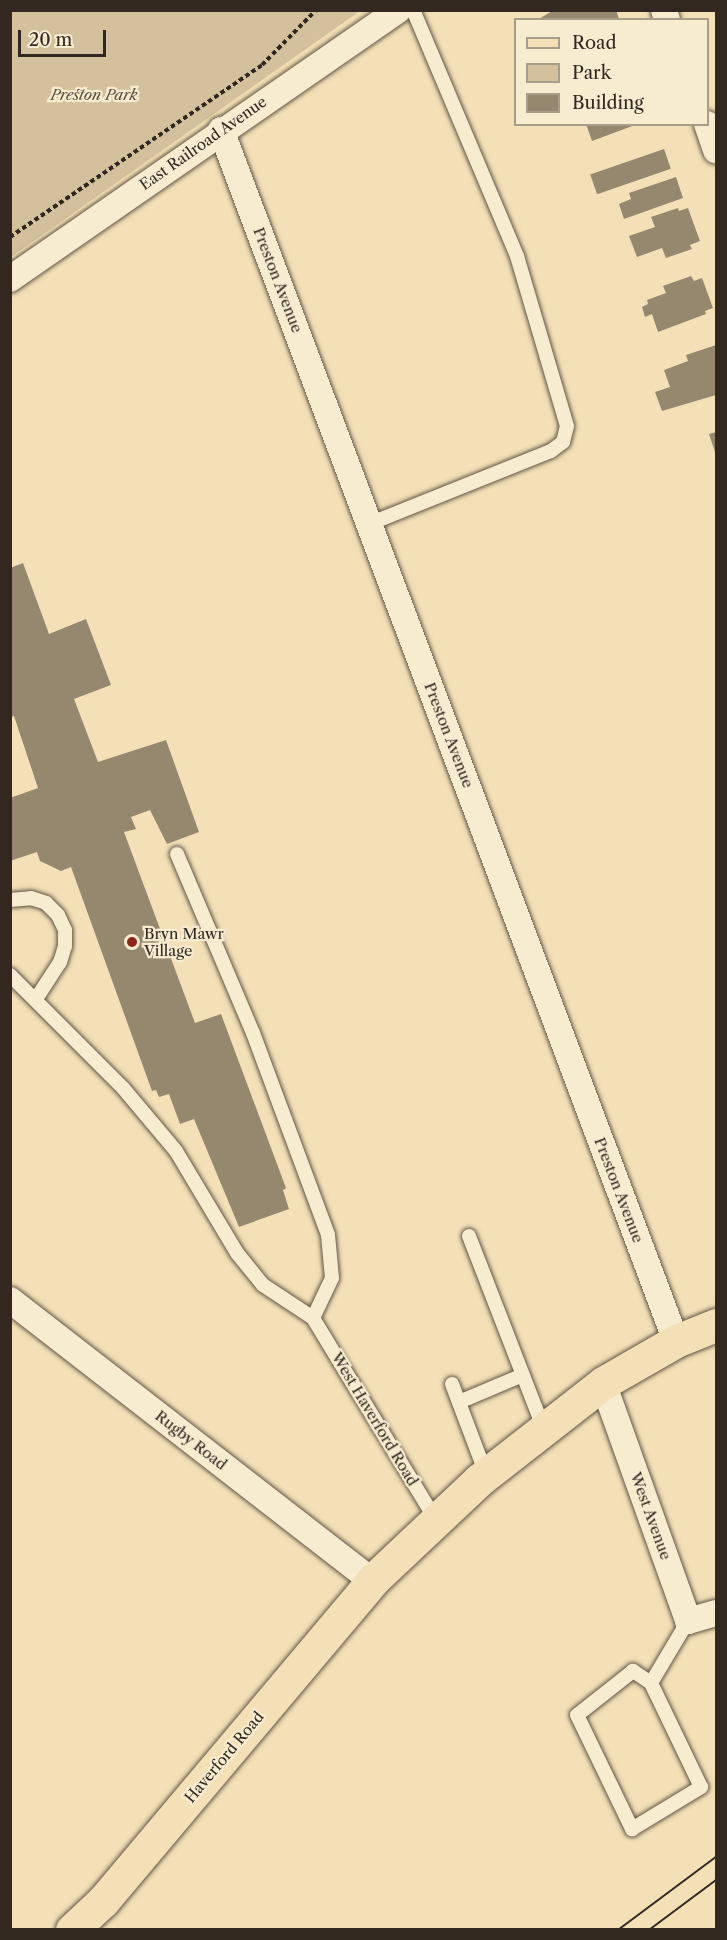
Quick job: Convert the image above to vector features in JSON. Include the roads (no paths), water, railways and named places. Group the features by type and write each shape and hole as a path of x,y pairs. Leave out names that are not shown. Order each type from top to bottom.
{"main road":[{"path":"372,1581 486,1474 603,1383 676,1341 717,1325"},
{"name":"Haverford Road","path":"72,1929 103,1901 372,1581"}],"street":[{"name":"East Railroad Avenue","path":"10,279 221,130 398,10"},
{"path":"708,126 717,150"},
{"name":"Preston Avenue","path":"221,130 676,1341"},
{"name":"Rugby Road","path":"10,1300 372,1581"},
{"name":"West Avenue","path":"603,1383 688,1621"},
{"path":"688,1621 717,1612"}],"lane":[{"path":"369,524 551,451 563,442 567,426 517,256 414,10"},
{"path":"10,975 123,1088 176,1151 237,1253 263,1285 313,1318 332,1278 328,1235 253,1033 177,854"},
{"path":"10,900 31,898 46,903 58,915 65,930 65,946 60,962 36,999"},
{"path":"469,1236 544,1429"},
{"name":"West Haverford Road","path":"313,1318 436,1520"},
{"path":"459,1402 523,1375"},
{"path":"452,1384 486,1474"},
{"path":"651,1683 688,1621"},
{"path":"633,1671 651,1683 701,1787 632,1829 577,1715 633,1671"}],"tram line":[{"path":"618,1930 716,1857"},
{"path":"649,1930 716,1880"}],"place":[{"name":"Bryn Mawr Village","path":"132,942"}],"park label":[{"name":"Preston Park","path":"94,95"}]}
